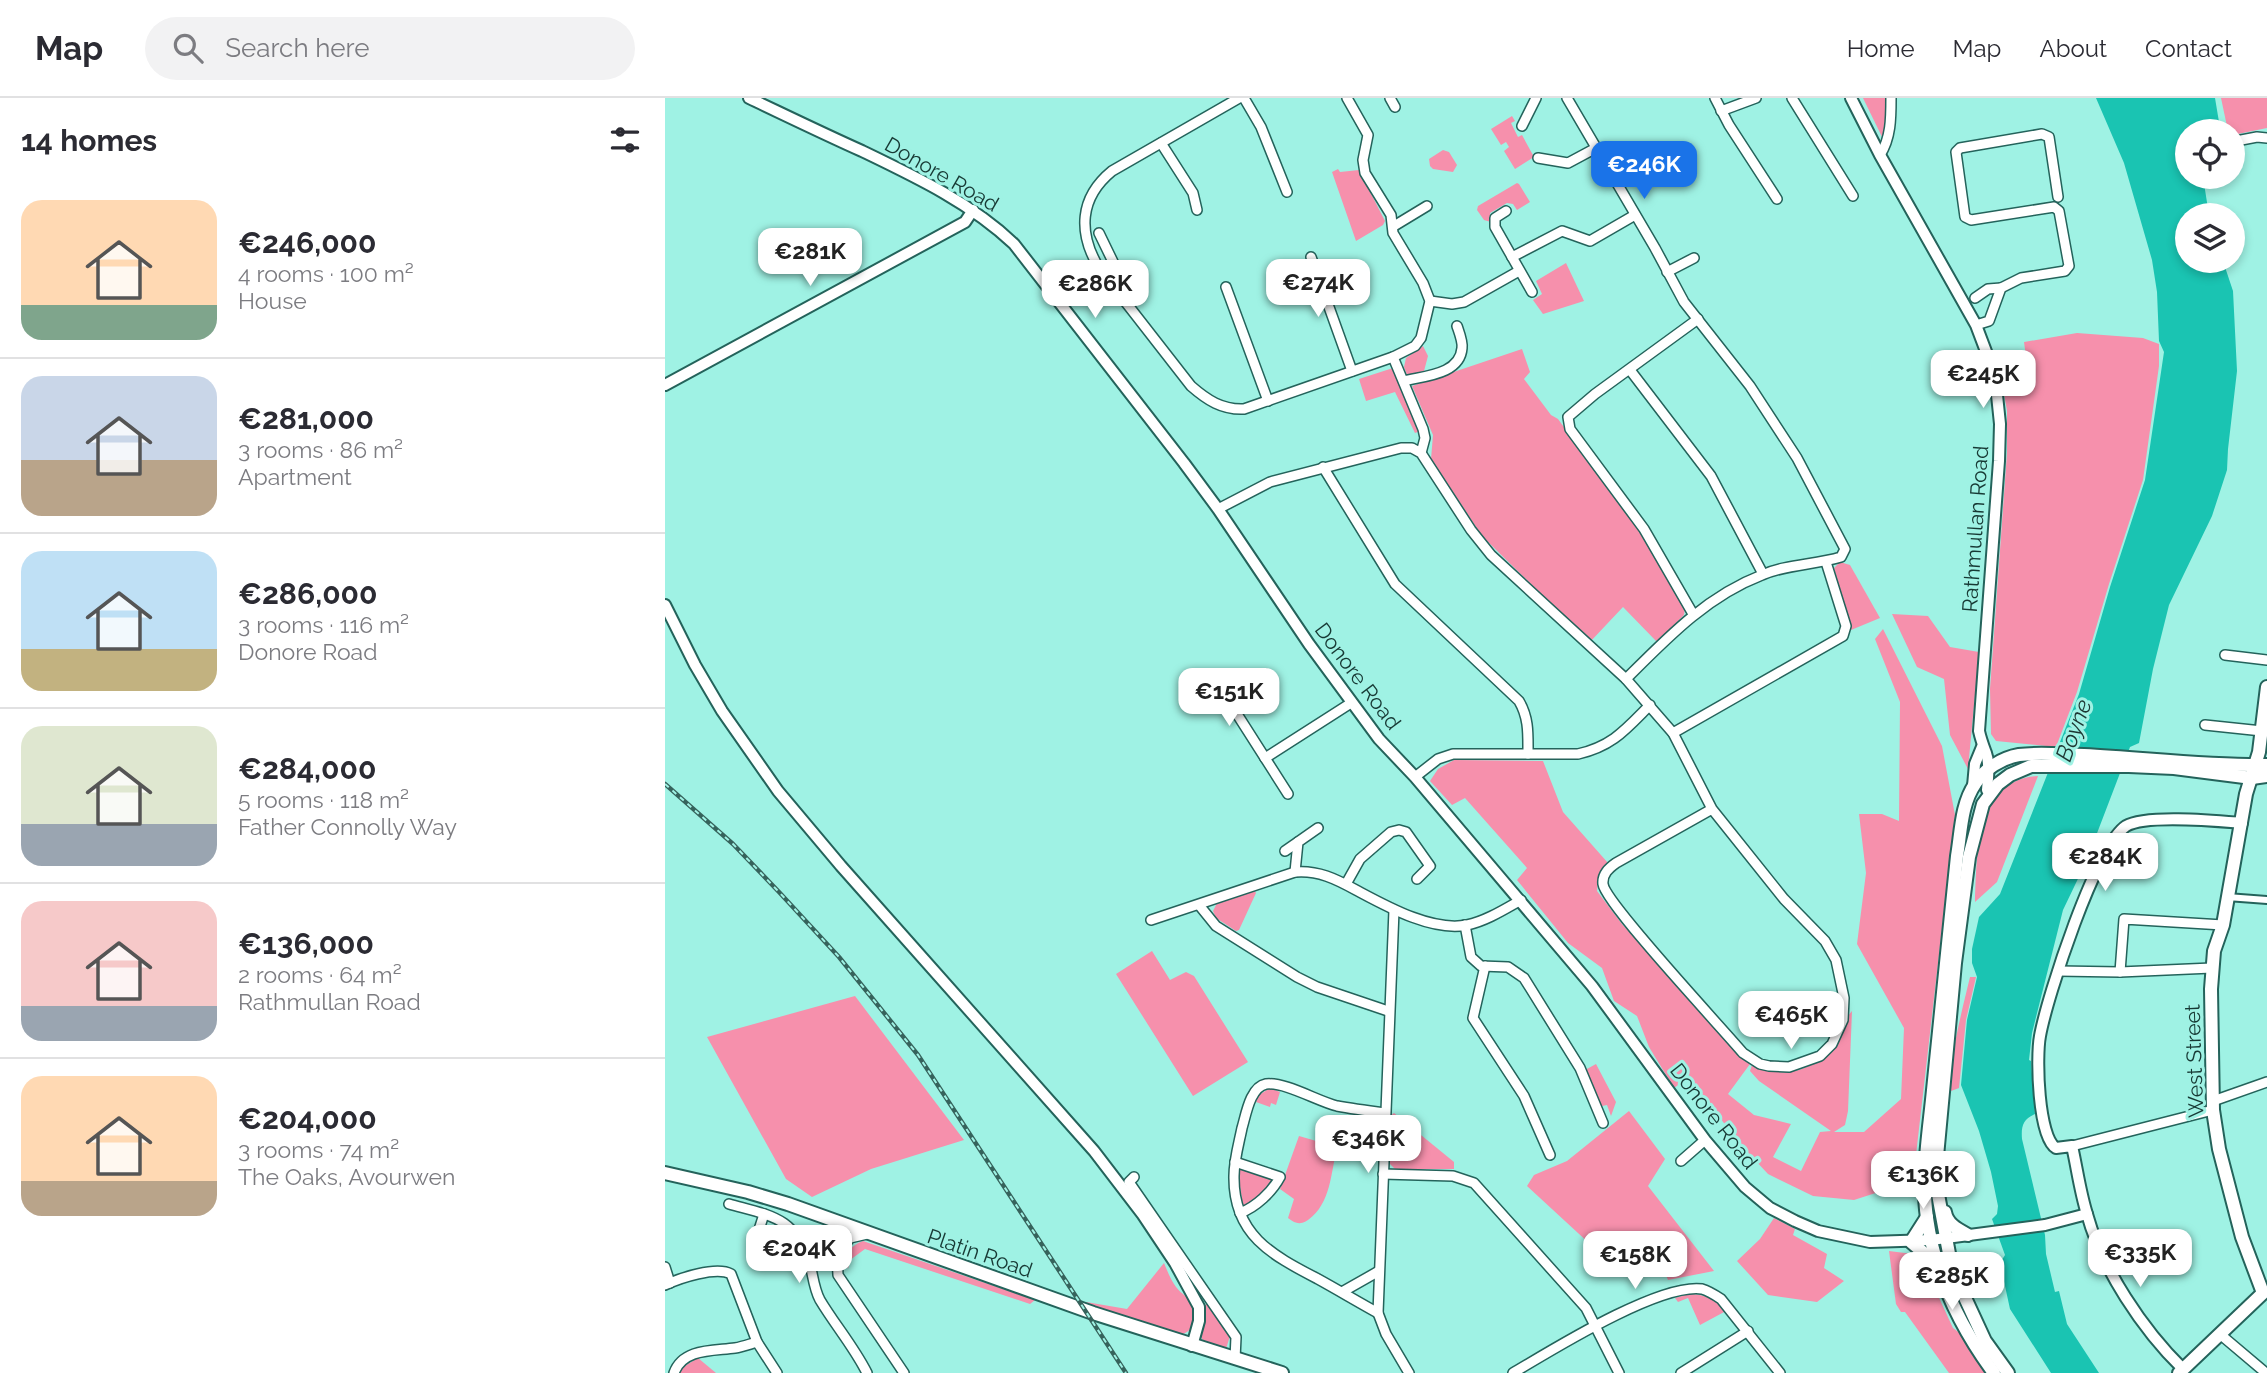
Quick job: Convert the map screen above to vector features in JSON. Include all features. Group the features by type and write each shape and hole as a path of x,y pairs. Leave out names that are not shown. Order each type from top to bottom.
{"main road":[{"name":"West Street","path":"2266,1294 2250,1262 2227,1184 2213,1105 2212,968 2214,951 2223,925 2246,794 2258,770 2267,687"},
{"path":"1973,786 1989,769 2003,760 2017,756 2046,760 2131,762 2174,768 2258,770 2267,776"},
{"path":"1990,794 2010,775 2046,760"},
{"name":"Rathmullan Road","path":"1939,1273 1927,1217 1929,1137 1956,869 1963,815 1973,786"},
{"name":"Rathmullan Road","path":"1990,794 1983,804 1969,857 1954,976 1935,1178 1950,1259 1972,1317 2005,1371"},
{"name":"Platin Road","path":"665,1173 748,1192 1093,1313 1282,1373"},
{"path":"1935,1178 1941,1188 1946,1220 1968,1235"},
{"path":"1927,1217 1911,1242 1925,1254 1939,1273 1962,1324 2005,1371"},
{"path":"2183,1372 2266,1294"}],"street":[{"name":"Donore Road","path":"749,98 885,162 973,210 1014,244 1093,342 1218,509 1351,703 1592,986 1705,1140 1745,1187 1783,1216 1818,1231 1854,1240 1931,1240 2043,1225 2087,1214"},
{"path":"1239,98 1112,171 1098,183 1090,197 1085,219 1087,250 1104,275 1191,386 1206,399 1234,410 1269,401 1392,357 1415,346 1421,338 1430,301 1423,283 1393,233 1391,215 1365,173 1363,160 1368,135 1347,98"},
{"path":"1244,98 1261,127 1287,192"},
{"path":"1522,126 1535,98"},
{"path":"1567,98 1684,302 1751,386 1797,458 1845,549 1841,558 1763,574 1728,591 1693,614 1626,679"},
{"path":"1716,98 1721,111 1777,199"},
{"path":"1721,111 1756,98"},
{"path":"1792,98 1853,196"},
{"name":"Rathmullan Road","path":"1851,98 1976,325 1993,370 2000,424 1996,518 1979,731 1989,769 1987,790 1990,794"},
{"path":"1880,155 1886,145 1890,127 1891,98"},
{"path":"1975,299 1988,289 2000,288 2021,278 2065,271 2069,266 2059,211 2054,207 1971,220 1965,217 1956,152 1960,148 2028,136 2042,134 2049,137 2058,197"},
{"path":"2245,140 2267,138"},
{"path":"1161,143 1193,193 1197,210"},
{"path":"1538,158 1568,163 1595,148"},
{"path":"1394,226 1427,206"},
{"path":"665,386 965,222 973,210"},
{"path":"1506,211 1495,218 1495,227 1532,292"},
{"path":"1512,257 1562,231 1590,241 1635,215"},
{"path":"1099,233 1115,266 1104,275"},
{"path":"1311,257 1352,370"},
{"path":"1667,272 1695,258"},
{"path":"1430,301 1452,304 1464,302 1519,271"},
{"path":"1226,287 1269,401"},
{"path":"1976,325 1989,321 2000,288"},
{"path":"1693,614 1644,529 1570,429 1568,416 1697,319"},
{"path":"1404,381 1442,372 1456,363 1462,348 1457,326"},
{"path":"1392,357 1423,429 1425,439 1421,453"},
{"path":"1630,370 1711,476 1763,574"},
{"path":"1218,509 1271,482 1323,467 1401,448 1412,448 1421,453 1471,530 1491,555 1626,679 1650,705 1673,733 1712,809 1784,899 1825,941 1836,960 1844,998 1843,1020 1832,1044 1820,1056 1806,1062 1789,1066 1769,1066 1760,1064 1744,1053 1607,896 1602,883 1606,871 1616,863 1712,809"},
{"path":"1323,467 1395,584 1519,701 1526,713 1528,754"},
{"path":"1673,733 1843,636 1846,626 1826,562"},
{"path":"665,606 722,711 778,791 1094,1151 1236,1337 1235,1359"},
{"path":"2225,655 2267,660"},
{"path":"1265,674 1235,694 1233,702 1237,714 1287,794"},
{"path":"1265,758 1351,703"},
{"path":"1415,777 1445,755 1578,754 1596,750 1615,740 1650,705"},
{"path":"2205,725 2262,732"},
{"path":"1982,747 2003,760"},
{"name":"Rathmullan Road","path":"1973,786 1976,759 1982,747"},
{"path":"1976,759 1980,765 2010,775"},
{"path":"2242,823 2208,820 2135,822 2118,834 2083,902 2058,971 2040,1038 2040,1089 2045,1129 2050,1145 2056,1149 2072,1146 2213,1105 2267,1082"},
{"path":"1285,851 1318,828"},
{"path":"1346,884 1360,859 1391,832 1399,830 1406,832 1430,866 1417,879"},
{"path":"1295,872 1298,842"},
{"path":"1151,920 1295,872 1310,871 1346,884 1394,910 1427,921 1465,925 1506,909 1521,900"},
{"path":"2227,897 2267,900"},
{"path":"1199,905 1216,926 1297,977 1317,987 1388,1011"},
{"path":"1394,910 1378,1313 1386,1334 1409,1373"},
{"path":"2120,972 2124,919 2223,925"},
{"path":"1465,925 1471,957 1485,966 1507,967 1524,978 1580,1068 1603,1123"},
{"path":"1485,966 1473,1018 1524,1096 1550,1155"},
{"path":"2058,971 2120,972 2212,968"},
{"path":"1378,1313 1265,1249 1252,1236 1240,1213 1234,1175 1244,1122 1259,1086 1279,1086 1336,1105 1385,1113"},
{"path":"1681,1161 1705,1140"},
{"path":"2072,1146 2087,1214 2105,1259 2131,1305 2183,1372"},
{"path":"1235,1163 1280,1177 1269,1192 1240,1213"},
{"path":"1383,1174 1453,1176 1474,1183 1586,1308 1619,1373"},
{"path":"1134,1177 1129,1182 1178,1260 1199,1307 1199,1321 1192,1346"},
{"path":"729,1204 783,1222 796,1233 804,1245 820,1300 867,1373"},
{"path":"757,1236 764,1214"},
{"path":"842,1223 837,1256 838,1275 904,1373"},
{"path":"837,1256 851,1238 870,1233"},
{"path":"665,1267 668,1284 719,1271 731,1274 757,1342 777,1373"},
{"path":"1342,1292 1379,1271"},
{"path":"1513,1373 1596,1325 1660,1297 1701,1289 1721,1299 1780,1373"},
{"path":"1681,1373 1748,1331"},
{"path":"2221,1335 2266,1373"},
{"path":"674,1373 682,1361 695,1354 757,1342"}],"shaded area":[{"path":"1863,98 1889,98 1884,141"},
{"path":"2221,98 2267,98 2267,128 2245,133 2245,119 2225,119"},
{"path":"1512,116 1515,121 1511,123 1518,137 1522,135 1534,157 1515,169 1504,151 1509,147 1506,142 1501,145 1491,129"},
{"path":"1443,150 1449,152 1457,165 1453,172 1433,169 1430,166 1429,159"},
{"path":"1338,169 1340,172 1359,170 1385,221 1383,225 1356,241 1332,172"},
{"path":"1517,183 1530,202 1517,210 1513,204 1507,203 1490,213 1491,222 1484,220 1477,210 1478,206"},
{"path":"1566,263 1584,301 1543,314 1533,300 1542,294 1536,281"},
{"path":"2077,333 2143,338 2159,344 2159,366 2143,480 2077,692 2056,747 1996,741 1991,734 1990,689 2007,453 2007,411 2001,377 2028,372 2024,342"},
{"path":"1423,346 1428,356 1424,371 1407,375 1404,367 1406,358"},
{"path":"1522,349 1530,372 1524,379 1551,415 1558,419 1633,521 1685,609 1684,615 1657,642 1623,607 1590,642 1482,536 1431,459 1433,435 1412,386"},
{"path":"1393,368 1420,431 1415,433 1395,392 1366,401 1359,379"},
{"path":"1840,562 1850,565 1880,618 1851,630 1834,568"},
{"path":"1892,614 1928,616 1950,647 1979,652 1968,769 1950,735 1944,679 1917,667"},
{"path":"1883,629 1942,746 1955,815 1916,1155 1916,1188 1891,1188 1854,1200 1813,1196 1768,1174 1739,1143 1689,1077 1674,1088 1649,1047 1637,1016 1614,1001 1602,968 1568,943 1517,880 1527,868 1465,798 1452,805 1430,781 1438,769 1454,760 1543,761 1563,812 1608,863 1598,879 1597,891 1622,924 1750,1064 1728,1094 1754,1115 1791,1124 1773,1157 1801,1171 1820,1132 1831,1131 1759,1081 1750,1071 1752,1065 1787,1072 1815,1063 1837,1044 1852,1011 1848,1111 1845,1125 1834,1132 1864,1132 1901,1099 1904,1028 1857,944 1866,873 1859,814 1882,814 1899,821 1900,702 1875,639"},
{"path":"2038,776 1997,882 1975,902 1979,843 1991,805 2002,791 2017,781"},
{"path":"1254,890 1256,893 1239,930 1236,931 1216,918 1213,911 1217,903"},
{"path":"1152,951 1170,980 1186,972 1194,976 1248,1062 1193,1096 1116,974"},
{"path":"1970,977 1976,977 1966,1020 1959,1088 1951,1091 1953,1054"},
{"path":"855,996 964,1140 871,1169 812,1197 786,1179 707,1037"},
{"path":"1596,1064 1616,1102 1611,1116 1607,1105 1598,1103 1585,1070"},
{"path":"1270,1088 1280,1092 1276,1105 1271,1103 1270,1107 1256,1102 1259,1095"},
{"path":"1629,1111 1665,1159 1648,1186 1714,1271 1668,1280 1648,1231 1602,1247 1599,1244 1591,1245 1527,1186 1534,1175 1567,1161"},
{"path":"1394,1113 1454,1162 1454,1169 1395,1169 1390,1164 1390,1116"},
{"path":"1299,1136 1337,1147 1326,1196 1316,1213 1308,1220 1296,1223 1288,1218 1294,1199 1280,1189"},
{"path":"1240,1166 1276,1180 1248,1208 1243,1207"},
{"path":"1774,1218 1795,1229 1793,1235 1827,1254 1824,1268 1844,1281 1817,1302 1768,1295 1737,1261 1760,1239"},
{"path":"863,1241 1035,1300 1030,1304 865,1249 850,1260 848,1269 849,1252"},
{"path":"1889,1251 1913,1254 1922,1261 1953,1328 1965,1337 1987,1373 1949,1373 1905,1312 1901,1312 1896,1304"},
{"path":"1164,1263 1174,1284 1193,1307 1192,1324 1185,1333 1179,1335 1089,1307 1086,1302 1127,1309"},
{"path":"1689,1294 1709,1298 1726,1311 1700,1325 1688,1298 1678,1302 1675,1298"},
{"path":"1208,1303 1230,1336 1226,1349 1204,1342 1201,1337 1205,1321 1204,1306"},
{"path":"698,1358 716,1373 678,1373 678,1370"}],"water":[{"name":"Boyne","path":"2096,98 2215,98 2218,119 2175,119 2175,189 2205,189 2207,203 2175,203 2175,273 2227,273 2233,291 2237,371 2227,470 2212,516 2169,605 2139,743 2130,747 2086,862 2063,910 2032,1033 2029,1060 2035,1114 2024,1124 2022,1139 2045,1235 2046,1254 2055,1292 2059,1291 2067,1324 2099,1373 2051,1373 2010,1309 2000,1263 2005,1255 1992,1219 1997,1214 1998,1206 1991,1172 1961,1085 1967,1020 1977,977 1972,963 1972,949 1979,917 2000,894 2079,694 2145,480 2164,352 2159,341 2157,292 2152,260 2124,163"}],"railway":[{"path":"665,784 733,844 779,892 839,957 918,1055 1126,1373"}]}
